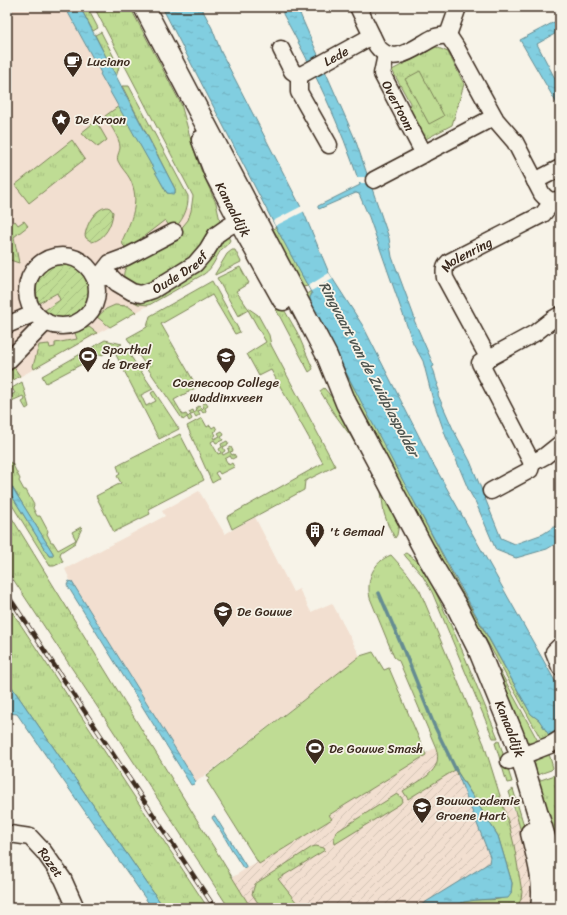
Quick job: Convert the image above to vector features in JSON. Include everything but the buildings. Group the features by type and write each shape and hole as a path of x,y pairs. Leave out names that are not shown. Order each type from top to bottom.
{"main road":[{"name":"Kanaaldijk","path":"136,7 188,105 215,174 246,216"},
{"name":"Kanaaldijk","path":"144,7 246,216 327,356 346,403 430,561 502,738 515,759 552,861 559,894 558,908"},
{"name":"Kanaaldijk","path":"515,759 536,851 543,892 541,908"}],"street":[{"path":"358,7 372,36 381,51 386,55 400,56 435,38 448,35"},
{"path":"448,35 458,7"},
{"path":"374,180 494,117 448,35"},
{"name":"Lede","path":"304,74 372,36"},
{"path":"281,49 292,71 304,74 299,92 329,145"},
{"name":"Overtoom","path":"386,55 382,74 424,154"},
{"name":"Molenring","path":"494,117 512,138 546,198 557,200"},
{"path":"535,181 560,168"},
{"name":"Molenring","path":"489,359 445,278 444,273 446,266 449,262 543,214 557,200"},
{"name":"Oude Dreef","path":"96,281 105,277 111,277 117,283 132,292 140,294 153,290 195,264 207,250 216,235 246,216"},
{"path":"96,281 110,263 126,257 174,232"},
{"path":"58,256 74,258 85,264 96,281 97,288 95,300 89,312 80,321 74,324 61,326 41,317 31,306 28,298 29,282 37,267 46,260 58,256"},
{"path":"491,491 530,470 532,463 480,363 535,334 553,318 560,315"},
{"path":"18,349 7,326 41,317"},
{"path":"7,362 41,317"},
{"path":"532,463 545,456 560,444"},
{"path":"515,759 557,740"},
{"name":"Rozet","path":"8,832 30,838 44,852 63,879 76,908"}],"shaded area":[{"path":"7,7 65,7 171,201 213,218 226,242 196,279 7,384"},
{"name":"De Gouwe","path":"199,491 225,534 255,517 293,592 299,589 311,612 332,603 360,656 196,782 70,580 65,569 165,516 162,511"},
{"path":"453,736 560,868 560,908 238,908 222,884"}],"green space":[{"path":"80,7 87,7 98,28 93,31"},
{"path":"94,7 130,7 181,104 201,170 216,203 221,225 197,257 142,290 124,278 126,267 128,264 179,231 188,220 193,196"},
{"path":"101,32 119,67 116,77 95,35"},
{"path":"436,47 448,52 464,84 452,125 422,141 408,113 410,103 392,70"},
{"path":"420,71 444,116 429,124 405,79"},
{"path":"122,86 129,86 188,196 186,210 176,227 172,230 165,220 130,247 126,248 122,241 134,211 135,195 130,179 118,161 117,157 120,143 105,116 119,106 167,193 175,193 175,189"},
{"path":"96,121 107,140 98,147 81,133"},
{"path":"72,140 85,159 29,203 15,185"},
{"path":"107,207 113,212 111,222 104,235 92,242 86,238 85,235 87,226 98,211"},
{"path":"15,221 18,225 24,221 28,226 14,237 19,263 7,259 7,227"},
{"path":"276,227 308,286 298,286 273,239 277,236 273,229"},
{"path":"227,235 230,240 229,242 221,250 212,266 204,274 149,305 138,304 129,299 217,244"},
{"path":"232,250 235,250 241,262 215,275 227,254"},
{"path":"255,259 297,332 313,369 309,372 251,262"},
{"path":"63,263 78,268 86,277 89,288 86,300 80,310 70,316 58,317 45,310 60,300 57,293 39,303 36,289 40,277 49,267"},
{"path":"240,267 249,283 236,291 248,308 258,315 269,335 271,345 335,466 305,481 304,490 232,529 227,517 323,463 271,370 259,376 247,354 266,342 248,310 238,316 217,278"},
{"path":"212,281 240,332 235,334 212,295 161,324 197,387 174,400 183,415 186,414 188,417 190,415 192,419 189,421 187,417 183,420 127,338 147,327 150,316"},
{"path":"311,291 311,295 333,348 456,581 531,714 539,720 551,737 542,741 488,643 462,600 367,422 305,300 308,293"},
{"path":"115,305 128,306 136,312 110,327 97,317 106,309"},
{"path":"89,327 97,333 34,369 33,366 39,345 49,344 50,348 55,347 55,343 77,339 75,333"},
{"path":"105,340 122,344 46,383 42,376"},
{"path":"125,348 153,389 141,395 146,406 156,401 151,393 154,391 179,429 159,439 115,353"},
{"path":"13,366 20,376 7,384 7,367"},
{"path":"22,382 29,407 26,409 22,402 25,400 23,396 7,403 7,390 11,395 15,393 12,388"},
{"path":"324,388 340,407 371,471 350,435 320,391"},
{"path":"206,403 208,406 205,408 206,411 203,413 201,410 198,411 200,414 196,417 194,414 191,415 189,412 193,410 194,413 197,411 196,408 199,406 202,409 204,407 202,404"},
{"path":"202,418 207,427 210,425 212,428 215,426 217,430 214,432 216,435 213,437 214,439 220,436 218,433 222,431 224,435 221,437 223,440 216,443 214,440 211,442 218,454 221,453 219,449 222,447 221,444 227,441 229,444 223,447 225,451 222,453 223,455 229,452 228,449 231,447 233,451 230,452 236,457 232,459 230,456 225,459 229,465 232,463 234,467 220,474 218,471 215,473 219,479 212,483 187,426"},
{"path":"180,434 204,480 148,509 150,514 114,532 96,496 121,483 117,476 120,474 117,466"},
{"path":"7,458 10,463 12,463 20,479 19,481 34,505 33,508 37,516 40,516 48,531 47,534 51,542 53,542 58,550 76,540 72,532 81,527 82,528 75,543 61,552 60,555 63,562 50,566 7,497 7,488 49,556 53,556 53,553 7,479"},
{"path":"373,476 376,476 400,519 395,538 388,525 384,513 381,492"},
{"path":"7,510 251,908 229,908 7,570"},
{"path":"406,553 421,564 428,575 462,650 498,738 493,738 432,592 422,575 404,554"},
{"path":"391,555 408,574 420,591 484,744 514,845 522,892 517,908 446,908 469,901 494,900 507,897 511,894 512,883 498,836 457,771 457,775 455,770 408,799 403,791 423,779 434,769 438,756 399,661 394,657 370,598 369,585 372,572 380,562"},
{"path":"7,604 208,908 164,908 7,680"},
{"name":"De Gouwe Smash","path":"373,652 384,670 389,668 426,755 329,815 332,819 259,864 207,781 210,779 207,775 360,656"},
{"path":"500,671 539,743 529,743 523,738 498,672"},
{"path":"499,741 512,782 507,783 495,743"},
{"path":"548,750 553,768 531,777 532,767 535,761"},
{"path":"560,770 560,874 532,783 555,775"},
{"path":"513,789 525,829 535,885 533,908 529,908 531,884 526,851 509,792"},
{"path":"397,794 403,800 400,804 335,844 334,838 336,832"},
{"path":"316,846 324,848 325,850 278,879 301,908 286,908 276,904 262,906 258,903 252,894 255,884 312,847"}],"water":[{"path":"65,7 80,7 175,189 175,193 167,193 100,74 101,73"},
{"name":"Ringvaart van de Zuidplaspolder","path":"162,7 201,7 212,28 221,52 304,213 329,273 363,326 431,460 560,690 560,752 539,720 531,714 446,561 336,354 310,302 310,297 312,294"},
{"path":"283,7 297,7 355,139 389,238 392,257 415,319 414,320 434,366 432,367 438,384 438,395 453,429 470,461 501,538 515,544 543,534 560,523 560,541 547,549 516,558 496,550 446,437 433,400 423,361 413,343 369,217 359,194 356,193 319,209 318,208 318,206 360,185 335,119 316,76 283,14"},
{"path":"560,19 560,31 537,44 560,88 560,109 520,40"},
{"path":"7,479 53,553 53,556 49,556 7,488"},
{"path":"69,581 72,582 196,782 194,784 191,785 67,585"},
{"path":"7,680 164,908 152,908 17,714 7,713"},
{"path":"456,770 498,836 512,883 511,894 508,898 476,900 446,908 416,908 489,863 490,857"},
{"path":"215,816 246,866 246,869 243,868 239,862 212,818"}],"pier":[{"path":"356,177 370,177 372,183 357,183"},
{"path":"302,206 305,211 275,226 273,221"},
{"path":"329,273 333,279 311,291 308,286"}],"waterway":[{"path":"379,593 434,725 456,770"}],"railway":[{"path":"7,594 215,908"}],"place":[{"name":"Luciano","path":"73,78"},
{"name":"De Kroon","path":"61,136"},
{"name":"Sporthal de Dreef","path":"88,373"},
{"name":"Coenecoop College Waddinxveen","path":"226,374"},
{"name":"'t Gemaal","path":"315,548"},
{"name":"De Gouwe","path":"223,628"},
{"name":"De Gouwe Smash","path":"315,765"},
{"name":"Bouwacademie Groene Hart","path":"422,824"}]}
